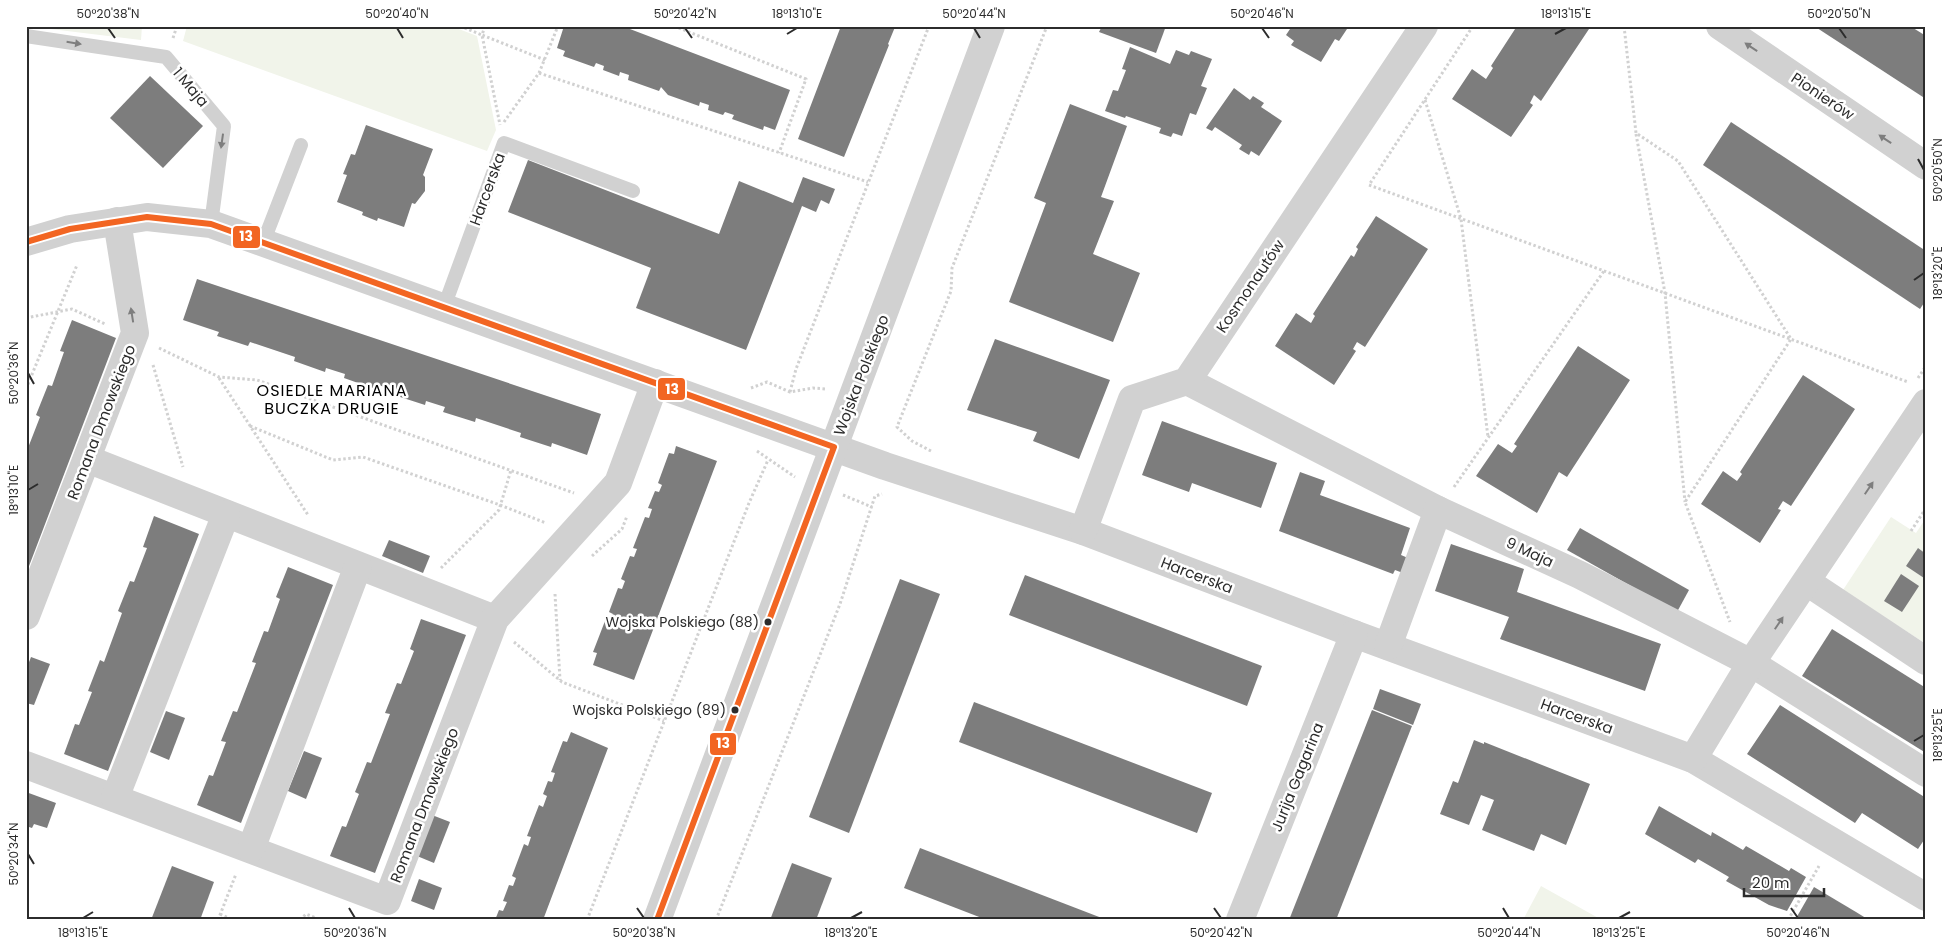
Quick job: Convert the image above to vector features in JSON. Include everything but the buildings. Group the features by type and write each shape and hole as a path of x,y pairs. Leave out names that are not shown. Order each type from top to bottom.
{"street":[{"name":"Wojska Polskiego","path":"657,920 991,26"},
{"name":"Kosmonautów","path":"1187,381 1424,26"},
{"name":"Pionierów","path":"1720,26 1926,166"},
{"name":"Harcerska","path":"27,240 70,229 147,218 211,224 885,466 1084,531 1354,634 1693,759 1833,841 1923,889"},
{"name":"Romana Dmowskiego","path":"26,616 87,459 140,340 135,333 118,221"},
{"name":"9 Maja","path":"1187,381 1438,510 1580,575 1751,663 1926,773"},
{"path":"1084,531 1132,399 1187,381"},
{"name":"Romana Dmowskiego","path":"26,765 387,901 494,622 618,482 655,383"},
{"path":"1693,759 1751,663 1807,582 1920,394"},
{"path":"87,459 419,589 494,622"},
{"path":"1388,646 1438,510"},
{"path":"116,798 226,514"},
{"path":"248,849 358,566"},
{"path":"1807,582 1926,661"},
{"name":"Jurija Gagarina","path":"1240,920 1354,634"}],"lane":[{"name":"1 Maja","path":"26,36 166,57 224,126 211,224"},
{"name":"Harcerska","path":"444,308 504,143 633,191"},
{"path":"263,243 301,145"}],"path":[{"path":"460,26 544,60"},
{"path":"485,26 482,35 501,127 539,74 558,26"},
{"path":"674,26 806,79 779,153"},
{"path":"830,390 813,388 790,392 796,369 929,26"},
{"path":"897,426 951,290 952,268 1047,26"},
{"path":"1473,26 1369,185 1791,339 1920,394"},
{"path":"1624,26 1636,133 1665,293 1685,502 1731,626"},
{"path":"539,74 868,182"},
{"path":"1424,100 1461,219 1488,437"},
{"path":"1636,133 1678,161 1791,339"},
{"path":"26,389 77,265"},
{"path":"1438,510 1604,271"},
{"path":"26,318 59,310 72,309 219,377 257,380 600,502"},
{"path":"1685,502 1791,339"},
{"path":"140,340 194,501"},
{"path":"219,377 309,516"},
{"path":"250,426 333,460 363,457 500,505 572,534"},
{"path":"587,920 749,503 768,460"},
{"path":"419,589 499,510 511,470"},
{"path":"716,920 840,604 875,496"},
{"path":"1911,530 1926,508"},
{"path":"554,589 560,681"},
{"path":"494,622 560,681 664,721"},
{"path":"1788,920 1833,841"},
{"path":"218,920 248,849"},
{"path":"220,914 233,920"},
{"path":"300,920 306,914 320,920"}],"shaded area":[{"path":"26,26 142,26 141,40"},
{"path":"187,26 451,26 477,36 496,130 487,151 183,41"},
{"path":"1891,517 1916,533 1926,518 1926,644 1843,590"},
{"path":"1541,886 1602,920 1523,920"}],"transit line":[{"name":"13","path":"26,242 70,229 147,217 211,224 834,447 657,920"}],"place":[{"name":"Wojska Polskiego (88)","path":"768,622"},
{"name":"Wojska Polskiego (89)","path":"735,710"}],"district":[{"name":"OSIEDLE MARIANA BUCZKA DRUGIE","path":"332,399"}]}
